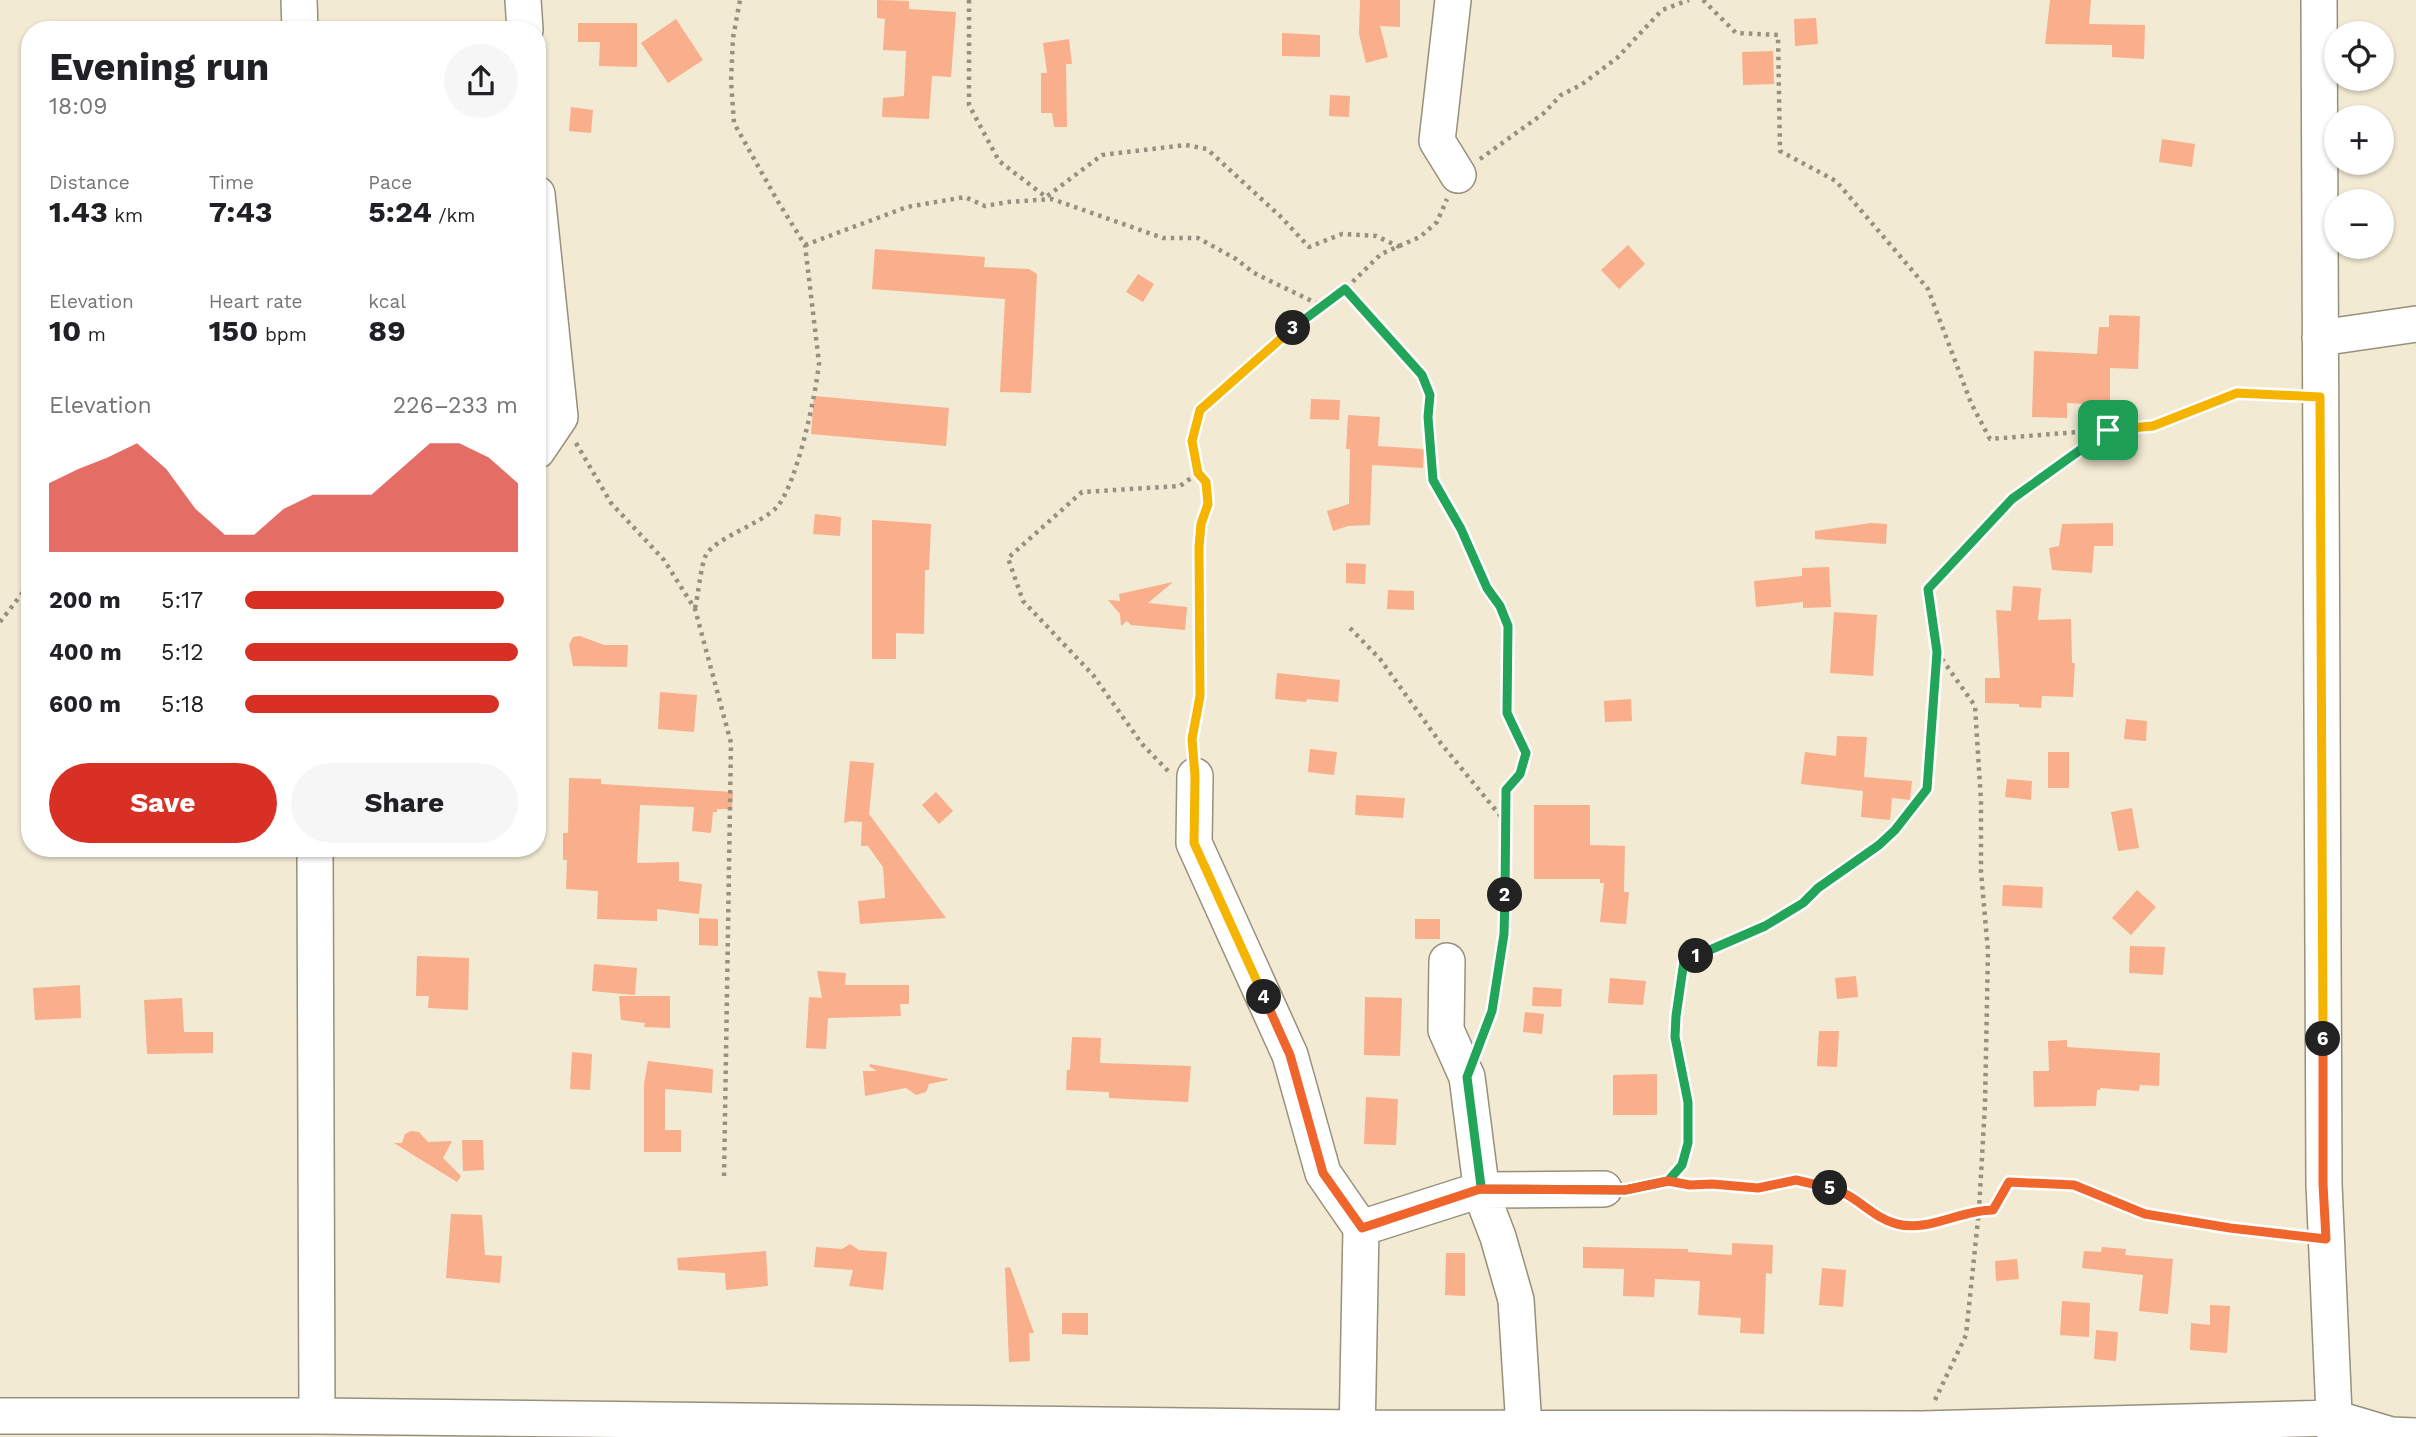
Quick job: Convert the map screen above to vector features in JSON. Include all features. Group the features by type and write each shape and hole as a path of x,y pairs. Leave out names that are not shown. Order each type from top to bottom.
{"street":[{"path":"299,0 300,21"},
{"path":"523,0 524,21"},
{"path":"1453,0 1437,141 1458,175"},
{"path":"2319,0 2323,1184 2334,1427"},
{"path":"546,277 561,416 546,438"},
{"path":"2319,338 2416,324"},
{"path":"1195,787 1194,843 1290,1055 1323,1173 1362,1228 1358,1433"},
{"path":"315,857 317,1416"},
{"path":"1447,961 1446,1030 1467,1077 1480,1189 1499,1237 1516,1300 1524,1428"},
{"path":"1362,1228 1480,1189 1604,1189"},
{"path":"0,1416 317,1416 811,1429 1358,1433 1524,1428 2334,1427 2416,1436"}],"path":[{"path":"695,609 706,555 722,541 741,532 777,507 795,472 819,363 805,245 776,200 734,123 731,102 733,38 740,0"},
{"path":"969,0 969,105 999,160 1046,197 1102,155 1186,145 1207,149 1280,216 1309,247 1342,234 1376,236 1401,247"},
{"path":"1195,787 1192,739 1200,696 1199,547 1201,524 1208,504 1206,482 1198,473 1192,441 1200,410 1290,331 1345,289 1381,254 1420,237 1437,222 1458,175 1544,113 1561,95 1581,85 1617,58 1662,10 1689,0"},
{"path":"1703,0 1736,33 1778,35 1780,151 1836,181 1928,289 1971,402 1990,439 2153,426 2237,393 2320,397"},
{"path":"805,245 907,207 965,197 985,206 1052,199 1163,238 1198,238 1236,258 1254,274 1322,306"},
{"path":"1345,289 1422,375 1430,395 1428,417 1433,480 1461,529 1487,588 1500,606 1508,626 1507,713 1526,753 1520,774 1506,790 1504,934 1492,1011 1467,1077"},
{"path":"561,416 611,503 664,560 695,609 732,743 724,1179"},
{"path":"1668,1181 1682,1165 1688,1143 1688,1102 1675,1037 1684,961 1726,945 1785,915 1895,830 1927,789 1937,652 1928,589 2012,499 2108,430"},
{"path":"1195,787 1142,744 1093,675 1023,601 1008,558 1082,492 1180,486 1198,473"},
{"path":"0,622 21,595"},
{"path":"1350,628 1380,659 1439,741 1507,824"},
{"path":"1922,1429 1966,1335 1979,1210 1985,1104 1988,951 1981,872 1981,801 1975,706 1937,652"},
{"path":"1604,1189 1625,1190 1668,1181 1690,1185 1758,1188 1796,1180 1839,1190 1895,1224 1917,1227 1979,1210 1993,1210 2009,1182 2074,1185 2145,1214 2230,1228 2326,1239"}],"building":[{"path":"877,0 909,1 909,9 956,12 951,77 932,76 929,119 882,117 883,98 904,96 906,51 883,50 885,19 877,18"},
{"path":"1360,0 1400,0 1400,27 1380,26 1388,57 1366,63 1359,34"},
{"path":"2050,0 2091,0 2089,24 2145,25 2144,59 2112,57 2112,45 2045,44"},
{"path":"1816,18 1818,44 1795,46 1794,19"},
{"path":"676,19 703,60 668,83 641,43"},
{"path":"578,23 637,23 637,67 599,66 600,42 578,42"},
{"path":"1282,33 1320,35 1320,57 1282,56"},
{"path":"1069,39 1072,64 1066,64 1067,127 1054,127 1052,113 1041,113 1041,73 1047,73 1043,43"},
{"path":"1773,51 1774,84 1743,85 1742,52"},
{"path":"1330,95 1350,96 1349,117 1329,116"},
{"path":"571,107 593,110 591,133 569,131"},
{"path":"2162,139 2195,144 2192,167 2159,162"},
{"path":"1628,245 1645,264 1619,289 1601,270"},
{"path":"875,249 985,257 984,267 1029,269 1037,274 1031,393 1000,392 1005,299 872,289"},
{"path":"1138,274 1154,284 1143,302 1126,292"},
{"path":"2109,315 2140,316 2138,369 2110,368 2110,405 2067,403 2067,418 2032,417 2034,351 2097,354 2099,327 2109,327"},
{"path":"814,396 949,408 946,446 811,434"},
{"path":"1311,399 1340,400 1339,420 1310,419"},
{"path":"1348,415 1380,417 1378,446 1424,449 1423,468 1372,465 1370,525 1348,526 1333,531 1327,511 1349,504 1350,449 1346,449"},
{"path":"815,514 841,517 840,536 813,534"},
{"path":"872,520 931,524 929,570 925,570 924,634 896,633 896,659 872,659"},
{"path":"1871,523 1887,524 1886,544 1815,539 1815,531"},
{"path":"2113,523 2113,546 2094,546 2092,573 2052,570 2049,548 2059,546 2062,524"},
{"path":"1346,563 1366,564 1365,584 1346,583"},
{"path":"1829,567 1831,607 1803,608 1803,602 1756,607 1754,581 1802,576 1802,568"},
{"path":"1173,582 1148,603 1187,607 1185,630 1131,625 1127,621 1121,626 1120,614 1108,600 1120,601 1119,594"},
{"path":"2013,586 2041,588 2038,620 2071,619 2072,663 2075,663 2073,697 2042,696 2041,708 1985,703 1985,678 2000,678 1996,610 2011,611"},
{"path":"1388,590 1414,591 1414,610 1387,609"},
{"path":"1834,612 1877,615 1873,676 1830,673"},
{"path":"580,636 604,645 628,645 627,667 573,666 569,645 573,637"},
{"path":"1277,673 1340,680 1338,702 1275,699"},
{"path":"660,692 697,695 694,732 658,729"},
{"path":"1631,699 1632,721 1605,722 1604,701"},
{"path":"2126,719 2147,721 2146,741 2124,739"},
{"path":"1837,736 1867,737 1864,777 1912,781 1910,800 1892,798 1890,820 1861,817 1863,791 1801,784 1805,752 1836,756"},
{"path":"1310,749 1337,752 1334,775 1308,772"},
{"path":"2048,752 2069,752 2069,788 2048,788"},
{"path":"850,761 874,763 869,814 946,918 860,924 858,901 885,898 883,867 868,846 861,846 862,822 844,823"},
{"path":"569,778 601,779 601,784 733,792 732,809 717,809 717,812 713,812 711,833 692,831 694,807 640,805 637,863 679,862 679,881 702,884 699,914 657,909 657,921 597,919 598,891 566,889 567,860 563,860 563,833 568,833"},
{"path":"2007,779 2032,781 2031,800 2005,797"},
{"path":"936,792 953,811 939,824 922,805"},
{"path":"1356,795 1405,798 1403,818 1355,815"},
{"path":"1534,805 1590,805 1590,845 1625,846 1624,892 1629,892 1626,924 1600,922 1604,883 1600,883 1600,879 1534,879"},
{"path":"2132,808 2139,848 2118,851 2111,812"},
{"path":"2003,885 2043,887 2042,908 2002,906"},
{"path":"2137,890 2156,907 2131,935 2112,918"},
{"path":"699,918 718,919 718,946 699,945"},
{"path":"1415,919 1440,919 1440,939 1415,939"},
{"path":"2130,946 2165,947 2163,975 2129,973"},
{"path":"417,956 469,958 468,1010 428,1008 429,996 416,996"},
{"path":"594,964 637,968 635,995 592,991"},
{"path":"817,971 846,973 845,985 909,985 909,1004 900,1004 901,1016 828,1018 826,1049 806,1048 809,997 822,998"},
{"path":"1856,976 1858,997 1837,999 1835,978"},
{"path":"1610,978 1646,981 1643,1005 1608,1003"},
{"path":"80,985 81,1018 35,1020 33,988"},
{"path":"1533,987 1562,989 1561,1007 1532,1006"},
{"path":"619,996 670,996 670,1028 644,1027 645,1023 621,1020"},
{"path":"1365,997 1402,998 1400,1056 1364,1055"},
{"path":"182,998 184,1032 213,1032 213,1053 147,1054 144,1000"},
{"path":"1525,1012 1544,1014 1542,1034 1523,1032"},
{"path":"1819,1031 1839,1031 1837,1067 1817,1066"},
{"path":"1072,1037 1101,1038 1100,1063 1191,1066 1188,1102 1109,1098 1109,1092 1066,1090"},
{"path":"2067,1040 2067,1047 2160,1053 2159,1086 2140,1085 2139,1091 2100,1088 2097,1090 2096,1106 2034,1107 2033,1071 2049,1071 2048,1041"},
{"path":"572,1052 592,1054 590,1090 570,1089"},
{"path":"648,1061 713,1069 712,1093 665,1089 665,1130 681,1130 681,1152 644,1152 644,1084"},
{"path":"870,1064 948,1080 929,1084 926,1092 916,1095 906,1088 865,1096 863,1071 877,1071 869,1066"},
{"path":"1657,1074 1657,1115 1613,1115 1613,1075"},
{"path":"1366,1097 1398,1099 1396,1145 1364,1144"},
{"path":"411,1131 419,1132 428,1142 452,1141 443,1158 461,1176 457,1182 394,1143 402,1143 405,1134"},
{"path":"462,1140 483,1140 484,1170 463,1171"},
{"path":"451,1214 482,1215 485,1255 502,1256 500,1283 446,1278"},
{"path":"1732,1243 1773,1245 1772,1274 1766,1273 1764,1334 1740,1333 1741,1318 1698,1315 1700,1281 1655,1279 1654,1297 1623,1296 1624,1269 1583,1268 1583,1247 1688,1249 1688,1252 1732,1255"},
{"path":"850,1244 859,1250 887,1252 883,1290 849,1286 853,1270 814,1267 816,1247 842,1249"},
{"path":"2102,1247 2126,1249 2125,1255 2173,1259 2168,1314 2139,1311 2143,1275 2082,1268 2084,1251 2101,1252"},
{"path":"766,1251 768,1286 726,1290 725,1273 678,1270 677,1258"},
{"path":"1446,1253 1465,1253 1465,1296 1445,1295"},
{"path":"2017,1259 2019,1279 1996,1281 1995,1261"},
{"path":"1010,1267 1034,1333 1029,1333 1030,1361 1009,1362 1005,1268"},
{"path":"1822,1268 1846,1270 1843,1307 1819,1305"},
{"path":"2062,1301 2090,1303 2089,1337 2060,1335"},
{"path":"2210,1305 2230,1306 2227,1353 2190,1350 2191,1323 2210,1325"},
{"path":"1062,1313 1088,1313 1088,1335 1062,1334"},
{"path":"2096,1330 2118,1332 2116,1361 2094,1359"}],"route":[{"path":"2108,430 2012,499 1928,589 1937,652 1927,789 1895,830 1785,915 1726,945 1684,961 1675,1037 1688,1102 1688,1143 1682,1165 1668,1181 1625,1190 1480,1189 1467,1077 1492,1011 1504,934 1506,790 1520,774 1526,753 1507,713 1508,626 1500,606 1487,588 1461,529 1433,480 1428,417 1430,395 1422,375 1345,289 1290,331 1200,410 1192,441 1198,473 1206,482 1208,504 1201,524 1199,547 1200,696 1192,739 1195,776 1194,843 1290,1055 1323,1173 1362,1228 1480,1189 1604,1189 1625,1190 1647,1187 1668,1181 1690,1185 1758,1188 1796,1180 1839,1190 1895,1224 1917,1227 1979,1210 1993,1210 2009,1182 2074,1185 2145,1214 2230,1228 2326,1239 2323,1184 2320,397 2237,393 2153,426 2108,430"}]}
